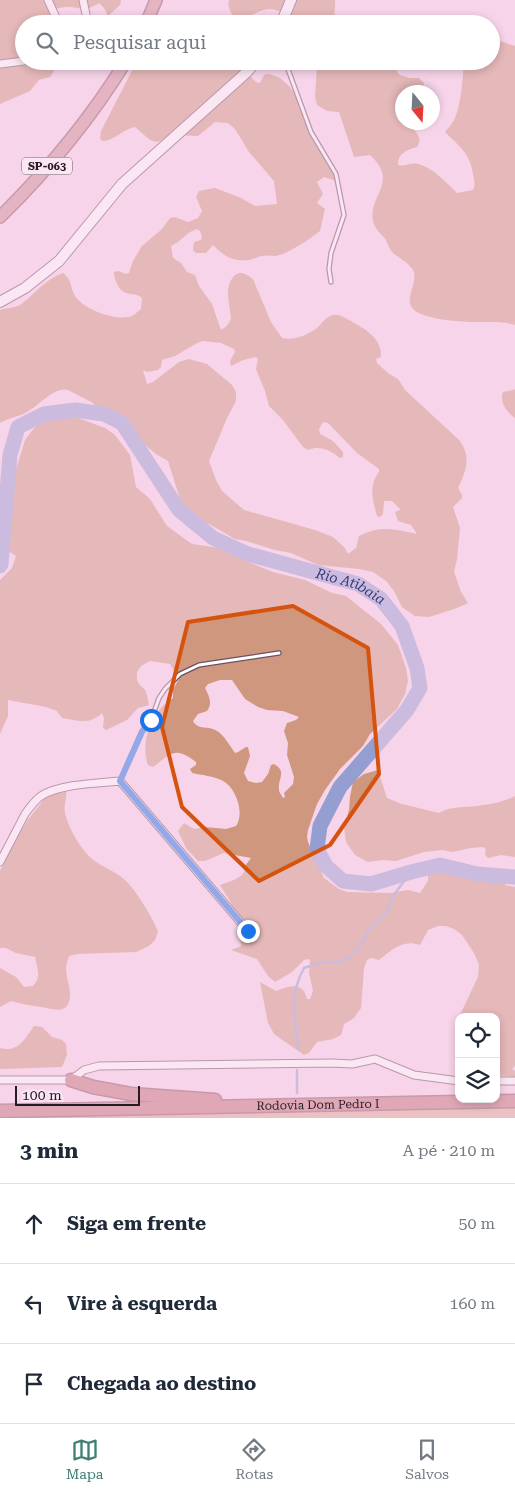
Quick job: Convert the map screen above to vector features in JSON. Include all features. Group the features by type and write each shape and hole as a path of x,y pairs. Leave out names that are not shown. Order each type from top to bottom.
{"highway":[{"path":"150,15 156,0"},
{"name":"SP-063","path":"0,217 66,146 92,113 120,70"},
{"path":"71,1080 93,1088 131,1094 307,1106"},
{"name":"Rodovia Dom Pedro I","path":"0,1111 515,1101"}],"main road":[{"path":"285,15 290,0"},
{"path":"0,302 25,288 59,261 122,184 249,70"}],"street":[{"path":"48,0 56,15"},
{"path":"82,0 86,15"},
{"path":"0,64 15,62"},
{"path":"0,862 25,814 42,796 56,789 120,781 248,931"},
{"path":"0,1080 71,1080 84,1070 99,1066 352,1064 375,1059 414,1075 455,1080"},
{"path":"500,1081 515,1081"}],"lane":[{"path":"288,70 311,132 336,174 344,215 330,253 329,269 331,282"},
{"path":"120,781 142,732 151,720 159,698 180,674 199,665 279,653"}],"highlighted area":[{"path":"293,606 368,648 379,774 330,845 259,881 182,807 162,727 188,622"}],"shaded area":[{"path":"0,0 121,0 120,5 109,15 99,3 86,9 62,7 55,9 54,15 15,15 15,70 54,70 50,77 39,80 30,91 0,104"},
{"path":"229,0 335,0 334,15 287,15 266,9 251,15 232,15"},
{"path":"500,41 515,46 515,325 501,322 463,322 441,319 421,314 414,310 410,300 414,282 413,270 395,255 373,221 375,203 383,181 379,165 370,155 354,157 339,112 327,111 317,105 315,97 317,70 397,70 400,75 419,78 424,85 395,85 395,130 414,130 419,137 417,147 401,155 398,165 415,164 429,168 457,193 473,190 474,186 472,167 467,155 445,132 454,120 458,107 463,70 500,70"},
{"path":"132,70 244,70 256,82 260,83 264,75 269,74 280,78 289,86 298,98 336,181 324,177 317,182 323,194 317,203 325,209 320,231 299,246 280,255 261,256 250,260 237,260 220,252 213,245 206,253 196,253 193,250 194,242 201,240 202,237 197,229 171,246 173,258 181,263 187,272 195,275 199,286 212,304 221,330 230,322 231,318 228,287 235,275 242,273 253,279 271,322 282,338 292,339 306,335 328,317 335,315 362,327 376,339 381,350 381,357 376,359 377,363 398,379 405,390 459,440 463,446 467,458 465,470 458,488 462,498 453,507 460,528 454,572 461,592 468,603 429,617 415,616 402,607 394,591 386,581 373,572 318,565 291,553 235,539 211,525 194,518 183,508 168,461 110,424 93,403 68,390 58,391 27,412 0,423 0,310 20,305 45,283 63,273 66,275 75,296 91,309 115,317 132,316 141,309 142,298 126,293 121,289 116,281 114,272 129,273 133,261 142,246 161,230 170,218 175,217 188,222 198,218 202,211 196,197 199,191 215,188 241,198 255,206 277,204 274,181 249,152 235,129 228,123 215,122 198,136 175,135 157,142 150,140 135,127 111,139 103,141 100,139 101,131","holes":["203,341 221,343 234,349 235,352 230,361 231,366 243,360 256,357 258,359 256,369 269,406 283,420 303,447 308,450 325,449 340,458 343,457 343,452 333,441 320,434 319,429 323,422 328,423 357,453 379,469 372,488 377,516 380,517 383,514 384,501 392,501 400,509 395,512 398,521 411,525 417,534 394,530 374,530 359,536 356,548 348,554 344,547 333,537 244,510 222,491 209,461 236,401 236,392 232,385 207,364 189,359 179,362 153,382 147,384 143,370 147,372 158,370 161,367 162,360 175,356"]},
{"path":"515,389 515,418 504,406 502,396 503,392"},
{"path":"63,417 78,418 105,428 115,435 130,455 136,487 150,499 167,526 192,544 220,548 273,572 305,580 332,593 346,596 381,624 398,645 406,668 408,681 405,694 397,709 370,734 363,746 340,769 325,790 317,804 308,830 308,842 324,878 339,889 347,892 391,893 408,890 420,893 428,881 428,875 447,872 506,881 505,885 515,887 515,1066 512,1069 515,1071 515,1077 500,1075 500,1013 461,1013 478,977 479,964 462,935 446,926 438,926 428,930 420,945 403,944 379,960 371,958 367,960 364,968 361,1008 354,1018 344,1024 341,1035 333,1039 317,1042 309,1053 304,1055 274,1034 268,1023 260,982 276,991 295,986 299,987 305,993 307,999 310,999 313,991 309,973 310,960 304,960 292,972 275,982 268,976 257,959 231,950 241,946 240,933 244,930 220,885 242,875 245,866 251,858 224,853 205,861 198,861 186,848 178,831 184,823 194,829 205,827 226,829 236,826 240,814 238,801 228,784 212,777 192,773 190,769 196,765 196,762 183,754 174,753 169,755 153,767 148,765 146,757 145,750 149,728 156,714 173,698 173,689 179,679 170,664 150,661 141,666 137,672 137,680 146,691 149,705 138,708 127,720 106,730 103,728 104,718 102,713 88,721 79,721 62,718 57,711 46,707 8,700 8,716 0,734 0,580 12,568 16,556 7,550 6,541 10,489 25,440 35,427 47,420","holes":["220,680 232,680 245,699 258,707 267,710 283,711 299,717 287,723 284,731 288,743 287,755 294,777 293,784 284,793 285,797 283,798 279,791 281,773 278,767 274,764 271,765 268,774 262,782 248,781 244,773 250,756 248,747 235,753 220,733 214,729 198,726 193,721 198,714 207,711 209,708 210,699 205,688 208,684"]},
{"path":"378,770 387,798 402,804 439,813 455,808 495,803 515,796 515,857 501,855 488,858 485,855 486,849 483,847 452,852 443,850 424,852 396,861 368,862 355,855 346,842 344,827 349,810 353,782 364,774"},
{"path":"66,791 66,817 80,845 92,859 117,874 129,884 158,931 155,940 149,946 136,952 77,954 69,956 66,968 70,995 69,1002 64,1009 56,1010 11,1001 0,1007 0,968 16,977 24,987 33,986 36,983 38,972 35,957 0,948 0,871 27,821 45,798 56,792"},
{"path":"34,1026 42,1027 52,1037 62,1040 66,1044 67,1055 62,1067 0,1069 0,1048 16,1047 24,1040"},
{"path":"515,1107 515,1118 0,1118 0,1116"}],"waterway":[{"name":"Rio Atibaia","path":"0,566 10,455 18,427 44,414 75,410 104,414 122,423 179,510 213,538 248,554 358,584 381,599 402,626 417,668 420,688 407,710 340,787 320,826 317,849 326,866 343,881 371,884 440,865 477,874 515,877"},
{"path":"299,1048 294,1007 296,988 304,968 319,963 337,962 349,958 360,946 368,931 388,911 393,896 411,872"},
{"path":"297,1070 297,1093"}],"route":[{"path":"151,720 142,732 120,781 248,931"}]}
